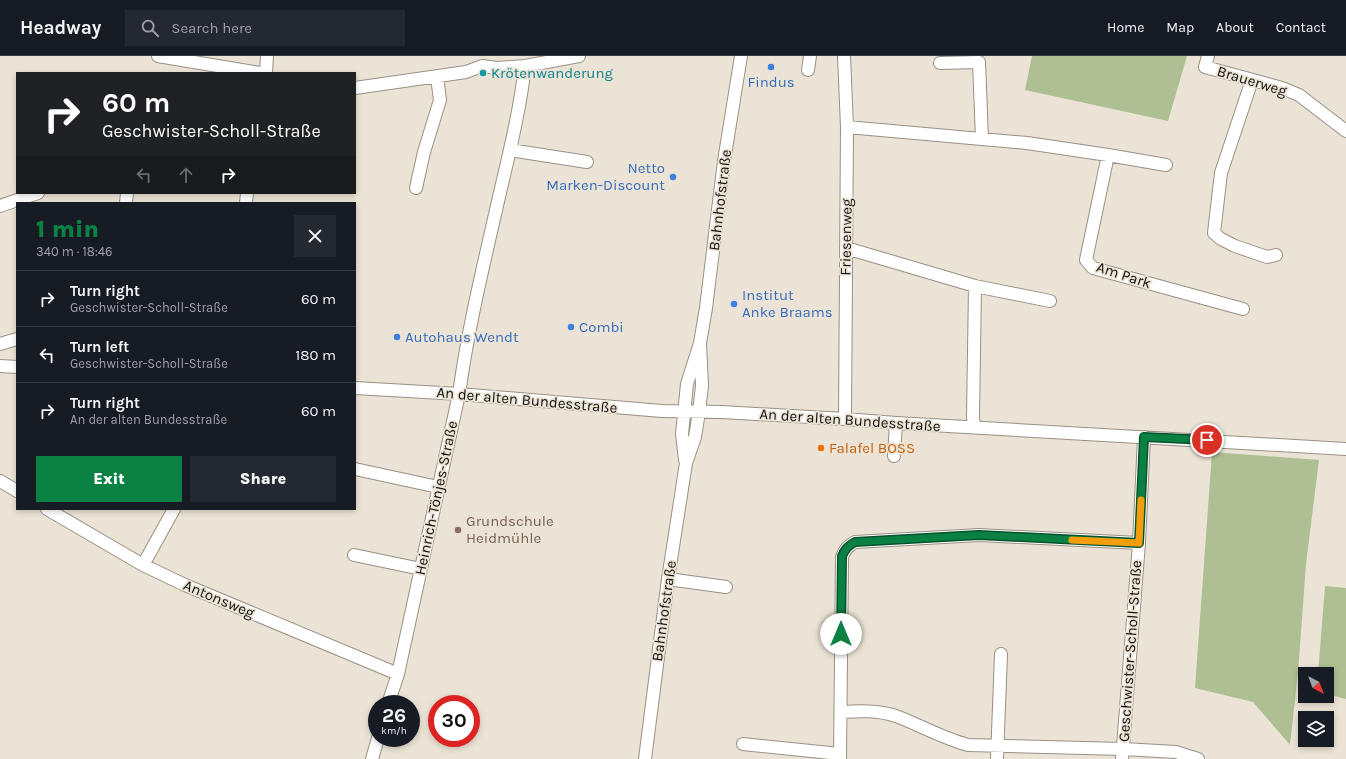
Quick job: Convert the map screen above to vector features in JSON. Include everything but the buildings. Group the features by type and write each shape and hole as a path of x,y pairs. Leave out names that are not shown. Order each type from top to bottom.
{"street":[{"path":"158,56 254,72"},
{"path":"266,72 267,56"},
{"path":"356,88 466,72 481,61 497,68 525,66 579,56"},
{"name":"Bahnhofstraße","path":"686,463 682,434 687,384 700,343 706,308 724,161 741,56"},
{"path":"808,70 810,56"},
{"name":"Friesenweg","path":"844,56 847,128 845,419"},
{"name":"Brauerweg","path":"1208,56 1205,67 1282,88 1299,95 1346,131"},
{"path":"940,63 979,59 982,139"},
{"name":"Heinrich-Tönjes-Straße","path":"391,695 398,674 459,394 476,294 510,150 525,66"},
{"path":"416,188 424,152 440,100 437,77"},
{"path":"1252,80 1221,173 1214,233 1235,246 1267,257 1276,255"},
{"path":"847,128 1027,143 1166,165"},
{"path":"510,150 587,162"},
{"name":"Am Park","path":"1108,155 1086,260 1093,268 1243,309"},
{"path":"0,206 35,194"},
{"path":"846,248 975,286 1050,301"},
{"path":"974,428 975,286"},
{"path":"0,344 16,339"},
{"name":"Bahnhofstraße","path":"645,759 668,579 686,463 695,437 699,412 702,386 700,343"},
{"path":"0,366 16,367"},
{"name":"An der alten Bundesstraße","path":"356,388 459,394 580,405 684,412 845,419 974,428 1346,449"},
{"path":"894,456 896,423"},
{"name":"Geschwister-Scholl-Straße","path":"1122,754 1139,543 1144,437"},
{"path":"356,469 438,487"},
{"path":"0,482 16,490"},
{"name":"Antonsweg","path":"49,510 144,565 192,588 398,674"},
{"path":"144,565 173,510"},
{"name":"Geschwister-Scholl-Straße","path":"841,712 842,556 845,549 855,542 979,535 1139,543"},
{"path":"354,555 421,569"},
{"path":"668,579 726,587"},
{"path":"997,759 1001,654"},
{"path":"743,744 840,756 841,712 874,711 895,716 952,741 968,745 997,745 1122,754 1176,752 1198,759"},
{"path":"372,759 375,747"}],"green space":[{"path":"1032,56 1187,56 1168,121 1025,90"},
{"path":"1212,452 1319,460 1306,564 1298,673 1290,745 1253,702 1195,688"},
{"path":"1325,586 1346,588 1346,699 1334,696 1334,667 1319,667"}],"slow traffic":[{"path":"1072,540 1139,543 1141,500"}],"place":[{"name":"Findus","path":"771,67"},
{"name":"Krötenwanderung","path":"483,73"},
{"name":"Netto Marken-Discount","path":"673,177"},
{"name":"Institut Anke Braams","path":"734,304"},
{"name":"Combi","path":"571,327"},
{"name":"Autohaus Wendt","path":"397,337"},
{"name":"Falafel BOSS","path":"821,448"},
{"name":"Grundschule Heidmühle","path":"458,530"}],"route":[{"path":"841,634 842,556 845,549 855,542 979,535 1139,543 1144,437 1207,440"}]}
